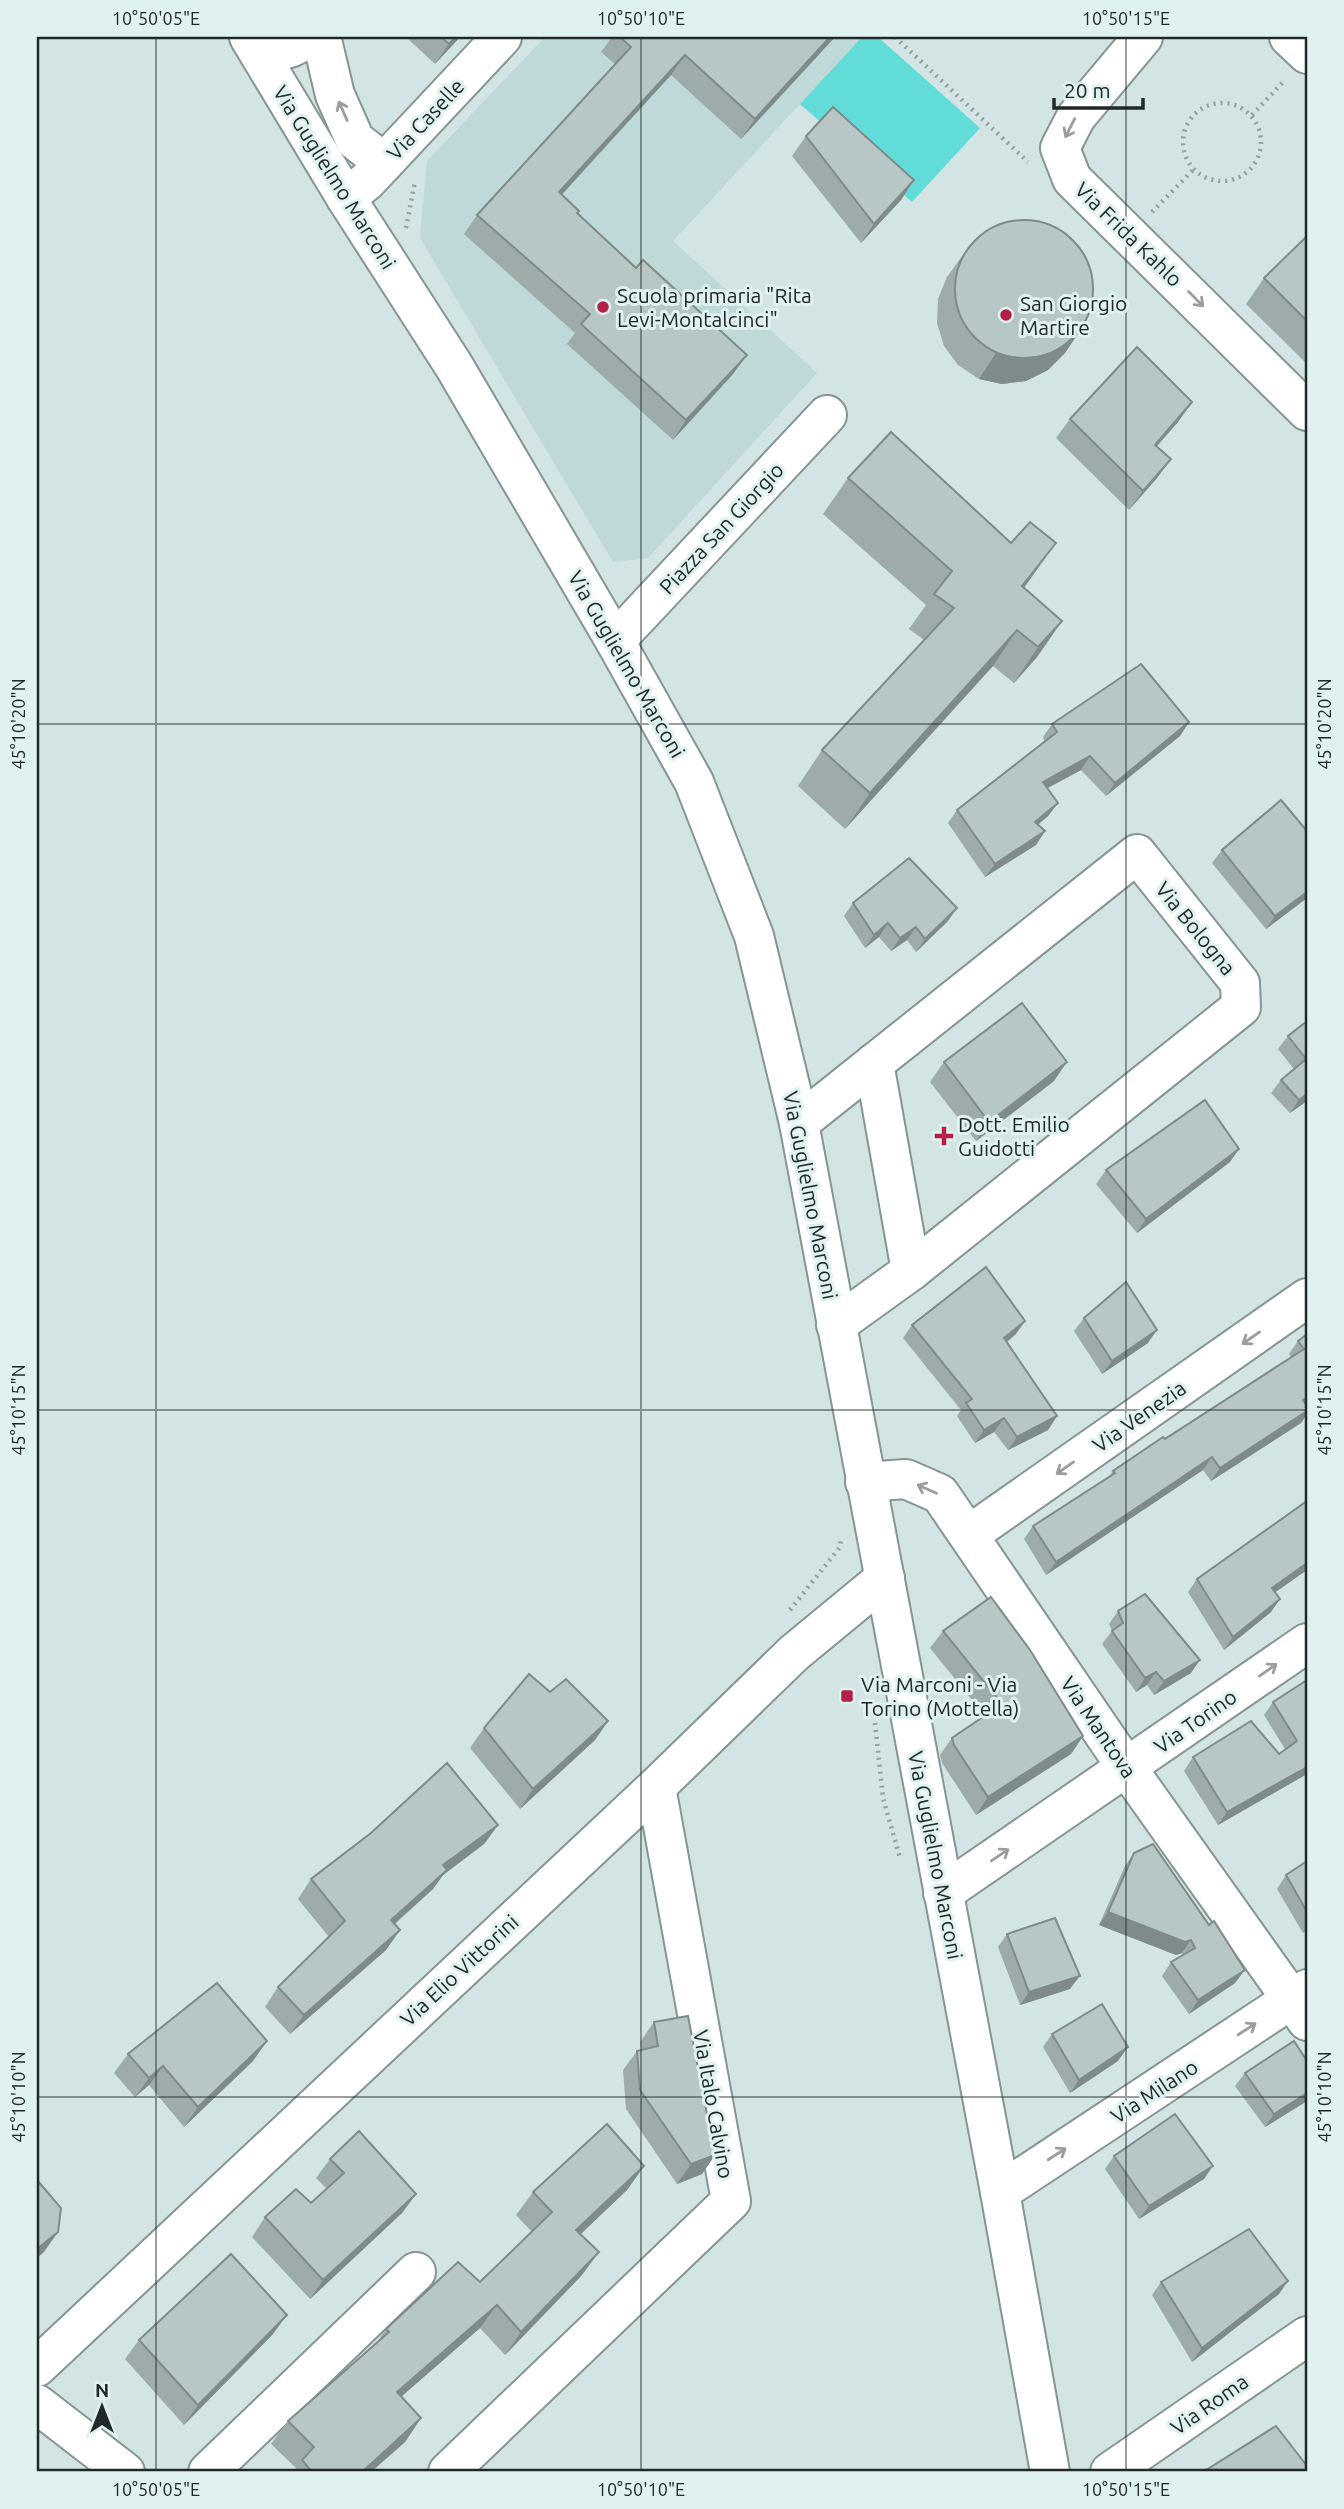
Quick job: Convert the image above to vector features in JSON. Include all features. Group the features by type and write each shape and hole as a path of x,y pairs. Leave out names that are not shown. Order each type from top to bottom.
{"street":[{"name":"Via Caselle","path":"346,198 401,167 502,37"},
{"name":"Via Frida Kahlo","path":"1143,37 1109,54 1060,148 1072,179 1307,411"},
{"path":"1289,37 1298,65"},
{"path":"316,38 335,95 355,140 401,167"},
{"path":"254,44 283,51 316,38"},
{"path":"304,129 316,38"},
{"name":"Via Guglielmo Marconi","path":"254,44 346,198 454,366 615,641 694,782 754,936 799,1123 1000,2192 1049,2472"},
{"name":"Piazza San Giorgio","path":"615,641 827,415"},
{"name":"Via Bologna","path":"799,1123 1137,854 1240,983 1241,1007 911,1271 836,1325"},
{"path":"874,1063 911,1271"},
{"name":"Via Venezia","path":"970,1534 1307,1298"},
{"name":"Via Mantova","path":"865,1482 905,1479 940,1494 970,1534 1127,1768 1302,2003"},
{"name":"Via Elio Vittorini","path":"37,2367 656,1787 794,1653 885,1578"},
{"name":"Via Torino","path":"943,1893 1307,1643"},
{"name":"Via Italo Calvino","path":"448,2472 732,2202 656,1787"},
{"name":"Via Milano","path":"1000,2192 1302,2003"},
{"path":"208,2472 416,2272"},
{"name":"Via Roma","path":"1110,2472 1307,2336"},
{"path":"37,2404 125,2472"}],"path":[{"path":"1252,115 1298,65"},
{"path":"1230,103 1252,115 1263,137 1258,162 1240,179 1215,182 1193,170 1182,148 1187,123 1205,106 1230,103"},
{"path":"401,167 405,235"},
{"path":"788,1612 840,1547 841,1537"},
{"path":"874,1710 883,1798 902,1865"}],"shaded area":[{"name":"Scuola primaria \"Rita Levi-Montalcinci\"","path":"545,37 862,37 673,241 817,373 648,558 613,562 420,238 427,161"},
{"path":"862,37 878,37 980,128 912,202 800,104"}],"building":[{"path":"441,37 456,37 449,44"},
{"path":"620,37 830,37 755,119 685,55 559,192 579,211 577,213 636,268 643,260 747,355 686,420 581,324 590,314 477,215 631,47"},
{"path":"833,107 914,180 874,224 806,136"},
{"name":"San Giorgio Martire","path":"1024,220 1050,225 1073,240 1088,263 1093,289 1088,315 1073,338 1050,353 1024,358 998,353 975,338 960,315 955,289 960,263 975,240 998,225"},
{"path":"1307,236 1307,321 1264,278"},
{"path":"1137,347 1192,402 1155,445 1171,459 1143,491 1070,419"},
{"path":"891,432 1011,543 1030,522 1056,543 1022,586 1062,621 1038,647 1017,630 870,793 822,750 954,608 934,594 952,571 848,478"},
{"path":"1141,664 1189,722 1115,783 1090,756 1043,782 1058,803 1035,822 1045,831 995,864 957,810 1057,732 1052,724"},
{"path":"1281,800 1307,831 1307,892 1275,916 1222,850"},
{"path":"909,858 957,908 925,939 916,927 900,938 888,923 874,935 853,903"},
{"path":"1022,1003 1067,1062 989,1122 944,1062"},
{"path":"1307,1021 1307,1094 1299,1100 1281,1080 1306,1059 1288,1036"},
{"path":"1205,1100 1239,1149 1146,1219 1106,1170"},
{"path":"986,1267 1025,1321 1004,1338 1057,1416 1017,1437 1004,1418 984,1430 966,1403 972,1399 912,1325"},
{"path":"1126,1282 1157,1330 1112,1361 1084,1318"},
{"path":"1307,1334 1307,1398 1303,1400 1307,1411 1220,1468 1212,1457 1056,1562 1033,1526 1115,1473 1113,1471 1163,1437 1165,1439 1304,1349 1298,1341"},
{"path":"1307,1501 1307,1563 1272,1588 1280,1599 1233,1637 1197,1579"},
{"path":"1145,1594 1200,1660 1164,1681 1156,1672 1145,1678 1112,1631 1123,1623 1118,1611"},
{"path":"991,1597 1030,1650 1083,1736 988,1797 952,1738 1002,1704 943,1631"},
{"path":"529,1674 550,1692 566,1679 608,1721 533,1789 484,1728"},
{"path":"1307,1680 1307,1767 1227,1812 1193,1757 1251,1721 1279,1754 1297,1741 1273,1702"},
{"path":"447,1763 498,1825 443,1865 447,1870 391,1920 400,1930 304,2015 278,1987 345,1921 311,1879 371,1833"},
{"path":"1153,1844 1209,1925 1214,1921 1245,1970 1198,2000 1171,1962 1195,1948 1191,1940 1185,1942 1108,1912 1134,1853"},
{"path":"1307,1861 1307,1912 1286,1875"},
{"path":"1055,1918 1080,1976 1029,1992 1007,1934"},
{"path":"217,1983 267,2041 198,2107 163,2066 149,2078 128,2054"},
{"path":"1102,2004 1128,2047 1079,2080 1052,2034"},
{"path":"688,2016 715,2155 691,2164 640,2090 637,2051 658,2046 654,2022"},
{"path":"1294,2041 1307,2061 1307,2093 1274,2114 1245,2073"},
{"path":"1175,2114 1213,2166 1149,2206 1114,2156"},
{"path":"607,2124 644,2166 576,2230 599,2252 521,2332 497,2305 397,2392 421,2418 362,2472 312,2472 302,2460 314,2447 288,2421 389,2332 386,2329 458,2262 480,2282 552,2212 533,2192"},
{"path":"359,2131 416,2194 323,2280 265,2217 296,2189 311,2203 344,2173 330,2159"},
{"path":"37,2180 61,2208 58,2232 37,2249"},
{"path":"1249,2229 1288,2281 1202,2348 1161,2282"},
{"path":"231,2254 287,2315 198,2405 139,2340"},
{"path":"1276,2426 1307,2466 1303,2472 1203,2472"}],"place":[{"name":"Scuola primaria \"Rita Levi-Montalcinci\"","path":"603,307"},
{"name":"San Giorgio Martire","path":"1006,315"},
{"name":"Dott. Emilio Guidotti","path":"944,1136"},
{"name":"Via Marconi - Via Torino (Mottella)","path":"847,1696"}]}
